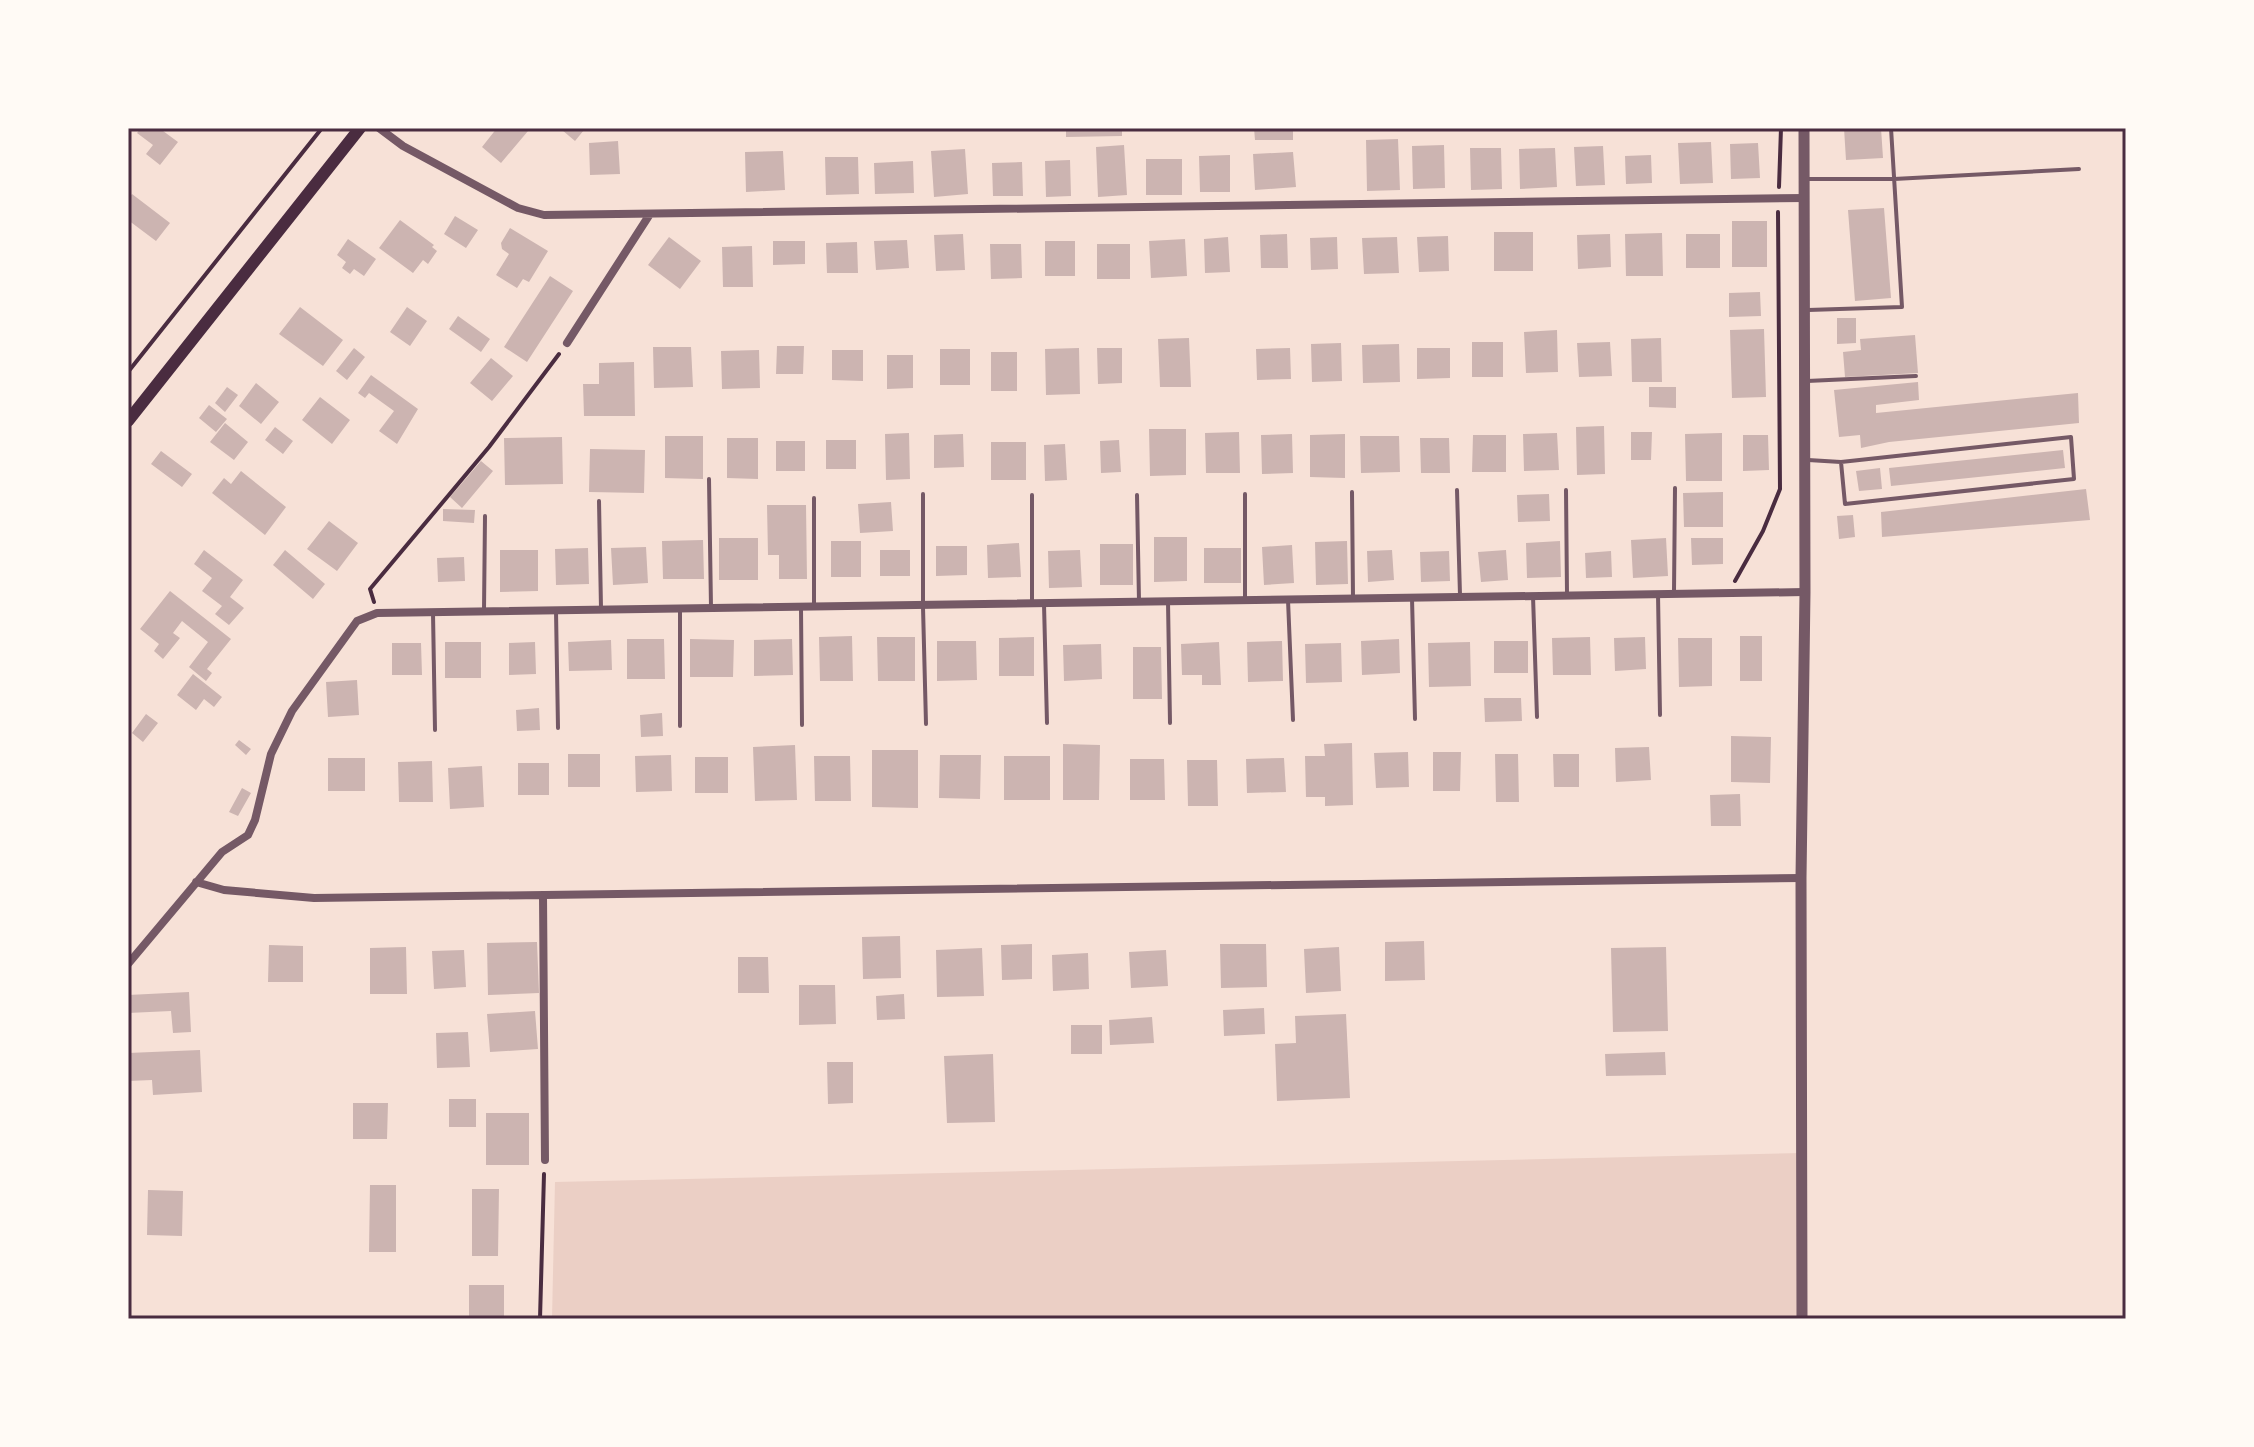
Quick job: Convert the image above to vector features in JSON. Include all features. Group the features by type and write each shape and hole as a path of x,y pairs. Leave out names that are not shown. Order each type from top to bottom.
{"main road":[{"path":"128,421 360,128"}],"street":[{"path":"379,128 403,146 518,208 544,215 1805,198"},
{"path":"1802,1319 1804,128"},
{"path":"567,343 650,214"},
{"path":"128,964 222,852 248,835 255,820 271,754 292,711 357,621 377,613 1805,592"},
{"path":"196,882 224,890 314,898 1801,878"},
{"path":"543,895 545,1160"}],"lane":[{"path":"1805,310 1902,307 1891,128"},
{"path":"1805,179 1894,179 2079,169"},
{"path":"1805,381 1916,376"},
{"path":"1805,460 1841,462 2071,437 2074,479 1845,504 1841,462"},
{"path":"709,479 711,609"},
{"path":"1674,594 1675,488"},
{"path":"1457,490 1460,598"},
{"path":"1566,490 1567,596"},
{"path":"1352,492 1353,599"},
{"path":"923,494 926,724"},
{"path":"1245,494 1245,601"},
{"path":"1032,495 1032,605"},
{"path":"1137,495 1139,603"},
{"path":"814,498 814,608"},
{"path":"599,501 601,611"},
{"path":"484,612 485,516"},
{"path":"1658,594 1660,715"},
{"path":"1533,596 1537,717"},
{"path":"1412,598 1415,719"},
{"path":"1288,600 1293,720"},
{"path":"1168,602 1170,723"},
{"path":"1044,604 1047,723"},
{"path":"801,608 802,725"},
{"path":"680,610 680,726"},
{"path":"556,611 558,728"},
{"path":"433,613 435,730"}],"path":[{"path":"128,372 322,128"},
{"path":"1728,593 1763,531 1780,489 1781,128"},
{"path":"377,613 370,589 489,447 567,343"},
{"path":"540,1319 545,1160"}],"shaded area":[{"path":"1802,1153 1802,1319 552,1319 555,1182"}],"building":[{"path":"141,128 159,128 178,142 160,165 146,154 153,145 137,133"},
{"path":"497,128 525,128 528,131 501,163 482,147"},
{"path":"1066,128 1122,128 1122,136 1066,137"},
{"path":"1254,128 1293,128 1293,140 1255,140"},
{"path":"1844,128 1881,128 1883,158 1846,160"},
{"path":"562,130 584,130 575,141"},
{"path":"1398,139 1400,190 1367,191 1366,140"},
{"path":"618,141 620,174 590,175 589,143"},
{"path":"1711,142 1713,183 1680,184 1678,143"},
{"path":"1758,143 1760,178 1731,179 1730,144"},
{"path":"1124,145 1127,195 1098,197 1096,147"},
{"path":"1444,145 1445,188 1413,189 1412,146"},
{"path":"1603,146 1605,185 1576,186 1574,147"},
{"path":"1470,148 1501,148 1502,189 1471,190"},
{"path":"1555,148 1557,187 1520,189 1519,149"},
{"path":"965,149 968,194 934,197 931,151"},
{"path":"783,151 785,190 746,192 745,152"},
{"path":"1293,152 1296,187 1255,190 1253,154"},
{"path":"1230,155 1230,192 1200,192 1199,156"},
{"path":"1651,155 1652,183 1626,184 1625,156"},
{"path":"825,157 858,157 859,194 826,195"},
{"path":"1146,159 1182,159 1182,195 1146,195"},
{"path":"1070,160 1071,196 1046,197 1045,161"},
{"path":"913,161 914,193 875,194 874,163"},
{"path":"1022,162 1023,196 993,196 992,163"},
{"path":"132,194 170,223 156,241 128,220 128,199"},
{"path":"1884,208 1891,298 1855,301 1848,210"},
{"path":"455,216 478,230 466,248 444,234"},
{"path":"400,220 434,245 432,247 437,251 428,264 423,260 413,273 379,248"},
{"path":"1732,221 1767,221 1767,267 1732,267"},
{"path":"510,228 548,251 529,282 523,279 517,288 496,275 509,254 502,249 501,243"},
{"path":"1494,232 1533,232 1533,271 1494,271"},
{"path":"1662,233 1663,276 1626,276 1625,234"},
{"path":"963,234 965,270 936,271 934,235"},
{"path":"1287,234 1288,268 1261,268 1260,235"},
{"path":"1610,234 1611,267 1578,269 1577,235"},
{"path":"1686,234 1720,234 1720,268 1686,268"},
{"path":"1448,236 1449,271 1419,272 1417,237"},
{"path":"669,237 701,261 680,289 648,265"},
{"path":"1228,237 1230,272 1205,273 1204,239"},
{"path":"1337,237 1338,269 1311,270 1310,238"},
{"path":"1397,237 1399,273 1364,274 1362,238"},
{"path":"348,239 376,259 364,276 354,269 350,274 342,268 346,262 337,255"},
{"path":"1185,239 1187,276 1151,278 1149,241"},
{"path":"907,240 909,268 876,270 874,241"},
{"path":"773,241 805,241 805,264 773,265"},
{"path":"1045,241 1075,241 1075,276 1045,276"},
{"path":"857,242 858,273 827,273 826,243"},
{"path":"990,244 1021,244 1022,278 991,279"},
{"path":"1097,244 1130,244 1130,279 1097,279"},
{"path":"752,246 753,287 723,287 722,247"},
{"path":"550,276 573,291 527,362 504,347"},
{"path":"1760,292 1761,316 1729,317 1729,293"},
{"path":"300,307 343,340 323,366 279,334"},
{"path":"407,307 427,321 410,346 390,332"},
{"path":"458,316 490,339 481,352 449,329"},
{"path":"1837,318 1856,318 1856,343 1837,344"},
{"path":"1764,329 1766,397 1732,398 1730,330"},
{"path":"1557,330 1558,372 1526,373 1524,332"},
{"path":"1915,335 1918,373 1845,377 1843,352 1861,350 1860,339"},
{"path":"1189,338 1191,387 1160,387 1158,339"},
{"path":"1661,338 1662,382 1632,382 1631,339"},
{"path":"1472,342 1503,342 1503,377 1472,377"},
{"path":"1610,342 1612,376 1579,377 1577,343"},
{"path":"1341,343 1342,381 1312,382 1311,344"},
{"path":"1399,344 1400,382 1363,383 1362,345"},
{"path":"777,346 804,346 803,374 776,374"},
{"path":"653,347 691,347 693,387 654,388"},
{"path":"354,348 365,357 347,380 336,371"},
{"path":"1079,348 1080,394 1046,395 1045,349"},
{"path":"1097,348 1122,348 1122,383 1098,384"},
{"path":"1290,348 1291,379 1257,380 1256,349"},
{"path":"1417,348 1450,348 1450,378 1417,379"},
{"path":"940,349 970,349 970,385 940,385"},
{"path":"759,350 760,388 722,389 721,351"},
{"path":"832,350 863,350 863,381 832,380"},
{"path":"991,352 1017,352 1017,391 991,391"},
{"path":"887,355 913,355 913,388 887,389"},
{"path":"491,358 513,376 492,401 470,383"},
{"path":"634,362 635,416 584,416 583,384 599,384 599,363"},
{"path":"371,375 418,409 397,444 379,431 394,411 369,393 365,398 358,393"},
{"path":"1918,382 1919,400 1876,405 1876,413 2078,393 2079,423 1889,442 1861,448 1860,435 1839,437 1834,390"},
{"path":"256,383 279,402 261,424 239,406"},
{"path":"227,387 238,395 225,412 215,403"},
{"path":"1649,387 1676,387 1676,408 1649,407"},
{"path":"320,397 350,420 332,444 302,420"},
{"path":"209,405 227,419 216,432 199,418"},
{"path":"225,423 248,442 234,460 210,442"},
{"path":"1604,426 1605,474 1577,475 1576,427"},
{"path":"275,427 293,441 283,454 265,440"},
{"path":"1149,429 1186,429 1186,475 1150,476"},
{"path":"1239,432 1240,473 1206,473 1205,433"},
{"path":"1631,432 1652,432 1651,460 1631,460"},
{"path":"909,433 910,479 886,480 885,434"},
{"path":"1557,433 1559,470 1524,471 1523,434"},
{"path":"1722,433 1722,481 1686,481 1685,434"},
{"path":"963,434 964,467 934,468 934,435"},
{"path":"1292,434 1293,473 1262,474 1261,435"},
{"path":"1345,434 1345,478 1310,477 1310,435"},
{"path":"1473,435 1506,435 1506,472 1472,472"},
{"path":"1743,435 1768,435 1769,470 1743,471"},
{"path":"665,436 703,436 703,479 665,478"},
{"path":"1360,436 1399,436 1400,472 1361,473"},
{"path":"562,437 563,484 505,485 504,438"},
{"path":"727,438 758,438 758,479 727,478"},
{"path":"1420,438 1449,438 1450,473 1421,473"},
{"path":"826,440 856,440 856,469 826,469"},
{"path":"1119,440 1121,472 1101,473 1100,441"},
{"path":"776,441 805,441 805,471 776,471"},
{"path":"991,442 1026,442 1026,480 991,480"},
{"path":"1065,444 1067,480 1045,481 1044,445"},
{"path":"590,449 645,450 644,493 589,492"},
{"path":"2063,450 2065,468 1891,486 1889,468"},
{"path":"161,451 192,474 182,487 151,464"},
{"path":"481,461 493,471 462,508 450,497"},
{"path":"1880,468 1882,489 1859,491 1856,471"},
{"path":"241,471 286,507 265,535 212,493 224,478 231,484"},
{"path":"2086,489 2090,520 1882,537 1881,512"},
{"path":"1723,492 1723,527 1684,527 1683,493"},
{"path":"1549,494 1550,521 1518,522 1517,495"},
{"path":"891,502 893,531 860,533 858,504"},
{"path":"767,505 806,505 807,579 779,579 779,555 768,555"},
{"path":"443,509 475,510 474,523 443,521"},
{"path":"1853,515 1855,537 1839,539 1837,516"},
{"path":"329,521 358,543 337,571 307,549"},
{"path":"1154,537 1187,537 1187,581 1154,582"},
{"path":"719,538 758,538 758,580 719,580"},
{"path":"1666,538 1668,576 1633,578 1631,540"},
{"path":"1691,538 1723,538 1723,564 1692,565"},
{"path":"703,540 704,579 663,579 662,541"},
{"path":"831,541 861,541 861,577 831,577"},
{"path":"1347,541 1348,584 1316,585 1315,542"},
{"path":"1560,541 1561,577 1527,578 1526,543"},
{"path":"1019,543 1021,577 988,578 987,545"},
{"path":"1100,544 1133,544 1133,585 1100,585"},
{"path":"1292,545 1294,583 1264,585 1262,547"},
{"path":"936,546 967,546 967,575 936,576"},
{"path":"646,547 648,583 613,585 611,548"},
{"path":"588,548 589,584 556,585 555,549"},
{"path":"1204,548 1241,548 1241,583 1204,583"},
{"path":"204,550 243,580 230,597 244,608 229,625 215,614 222,606 202,591 212,578 194,564"},
{"path":"285,550 325,584 313,599 273,565"},
{"path":"500,550 538,550 538,591 500,592"},
{"path":"880,550 910,550 910,576 880,576"},
{"path":"1080,550 1082,587 1049,588 1048,551"},
{"path":"1392,550 1394,580 1368,582 1367,551"},
{"path":"1506,550 1508,580 1481,582 1478,552"},
{"path":"1449,551 1450,581 1421,582 1420,552"},
{"path":"1611,551 1612,577 1586,578 1585,553"},
{"path":"464,557 465,581 438,582 437,558"},
{"path":"170,591 231,639 207,669 212,673 206,681 189,667 208,642 182,621 173,633 180,638 163,659 154,651 159,644 140,629"},
{"path":"852,636 853,681 820,681 819,637"},
{"path":"1740,636 1762,636 1762,681 1740,681"},
{"path":"877,637 915,637 915,681 878,681"},
{"path":"1034,637 1034,676 999,676 999,638"},
{"path":"1590,637 1591,675 1553,675 1552,638"},
{"path":"1645,637 1646,669 1615,671 1614,638"},
{"path":"1678,638 1712,638 1712,686 1679,687"},
{"path":"627,639 664,639 665,679 627,679"},
{"path":"690,639 734,640 733,677 690,677"},
{"path":"792,639 793,675 754,676 754,640"},
{"path":"1399,639 1400,673 1362,675 1361,641"},
{"path":"611,640 612,670 569,671 568,642"},
{"path":"937,641 976,641 977,680 937,681"},
{"path":"1282,641 1283,681 1248,682 1247,642"},
{"path":"1494,641 1528,641 1528,673 1494,673"},
{"path":"445,642 481,642 481,678 445,678"},
{"path":"535,642 536,674 509,675 509,643"},
{"path":"1219,642 1221,685 1202,685 1202,675 1182,675 1181,644"},
{"path":"1470,642 1471,686 1429,687 1428,643"},
{"path":"392,643 421,643 422,675 392,675"},
{"path":"1341,643 1342,682 1306,683 1305,644"},
{"path":"1101,644 1102,679 1064,681 1063,645"},
{"path":"1133,647 1161,647 1162,699 1133,699"},
{"path":"193,674 222,697 214,707 204,699 196,710 177,695"},
{"path":"357,680 359,715 328,717 326,682"},
{"path":"1484,698 1521,698 1522,721 1485,722"},
{"path":"539,708 540,730 517,731 516,710"},
{"path":"662,713 663,736 641,737 640,715"},
{"path":"146,714 158,723 143,742 132,733"},
{"path":"1731,736 1771,737 1770,783 1731,782"},
{"path":"239,740 251,749 246,755 235,745"},
{"path":"1352,743 1353,805 1325,806 1325,797 1306,797 1305,756 1325,756 1324,744"},
{"path":"1063,744 1100,745 1099,800 1063,800"},
{"path":"795,745 797,800 755,801 753,747"},
{"path":"1649,747 1651,780 1616,782 1615,748"},
{"path":"872,750 918,750 918,808 872,807"},
{"path":"1408,752 1409,787 1376,788 1374,753"},
{"path":"1433,752 1461,752 1460,791 1433,791"},
{"path":"568,754 600,754 600,787 568,787"},
{"path":"1495,754 1518,754 1519,802 1496,802"},
{"path":"1553,754 1579,754 1579,787 1554,787"},
{"path":"671,755 672,791 636,792 635,756"},
{"path":"940,755 981,755 980,799 939,798"},
{"path":"814,756 850,756 851,801 815,801"},
{"path":"1004,756 1050,756 1050,800 1004,800"},
{"path":"695,757 728,757 728,793 695,793"},
{"path":"328,758 365,758 365,791 328,791"},
{"path":"1284,758 1286,792 1247,793 1246,759"},
{"path":"1130,759 1164,759 1165,800 1130,800"},
{"path":"1187,760 1217,760 1218,806 1188,806"},
{"path":"432,761 433,802 399,802 398,762"},
{"path":"518,763 549,763 549,795 518,795"},
{"path":"482,766 484,807 450,809 448,768"},
{"path":"242,788 251,793 238,816 229,812"},
{"path":"1740,794 1741,826 1711,826 1710,795"},
{"path":"900,936 901,978 863,979 862,937"},
{"path":"1424,941 1425,980 1385,981 1385,942"},
{"path":"537,942 539,993 488,995 487,943"},
{"path":"1032,944 1032,979 1002,980 1001,945"},
{"path":"1220,944 1266,944 1267,987 1221,988"},
{"path":"269,945 303,946 303,982 268,982"},
{"path":"406,947 407,994 370,994 370,948"},
{"path":"1339,947 1341,991 1306,993 1304,949"},
{"path":"1666,947 1668,1031 1613,1032 1611,948"},
{"path":"982,948 984,996 937,997 936,950"},
{"path":"464,950 466,987 434,989 432,951"},
{"path":"1166,950 1168,986 1131,988 1129,952"},
{"path":"1088,953 1089,989 1053,991 1052,955"},
{"path":"738,957 768,957 769,993 738,993"},
{"path":"799,985 835,985 836,1024 799,1025"},
{"path":"189,992 191,1032 173,1033 171,1011 128,1013 128,995"},
{"path":"904,994 905,1019 877,1020 876,996"},
{"path":"1264,1008 1265,1034 1224,1036 1223,1010"},
{"path":"535,1011 538,1049 490,1052 487,1014"},
{"path":"1346,1014 1350,1098 1277,1101 1275,1044 1296,1043 1295,1016"},
{"path":"1152,1017 1154,1043 1110,1045 1109,1020"},
{"path":"1071,1025 1102,1025 1102,1054 1071,1054"},
{"path":"468,1032 470,1067 437,1068 436,1033"},
{"path":"200,1050 202,1092 153,1095 152,1080 128,1081 128,1053"},
{"path":"1665,1052 1666,1075 1606,1076 1605,1054"},
{"path":"993,1054 995,1122 947,1123 944,1056"},
{"path":"827,1062 853,1062 853,1103 828,1104"},
{"path":"449,1099 476,1099 476,1127 449,1127"},
{"path":"353,1103 388,1103 387,1139 353,1139"},
{"path":"486,1113 529,1113 529,1165 486,1165"},
{"path":"370,1185 396,1185 396,1252 369,1252"},
{"path":"472,1189 499,1189 498,1256 472,1256"},
{"path":"148,1190 183,1191 182,1236 147,1235"},
{"path":"469,1285 504,1285 504,1319 469,1319"}]}
